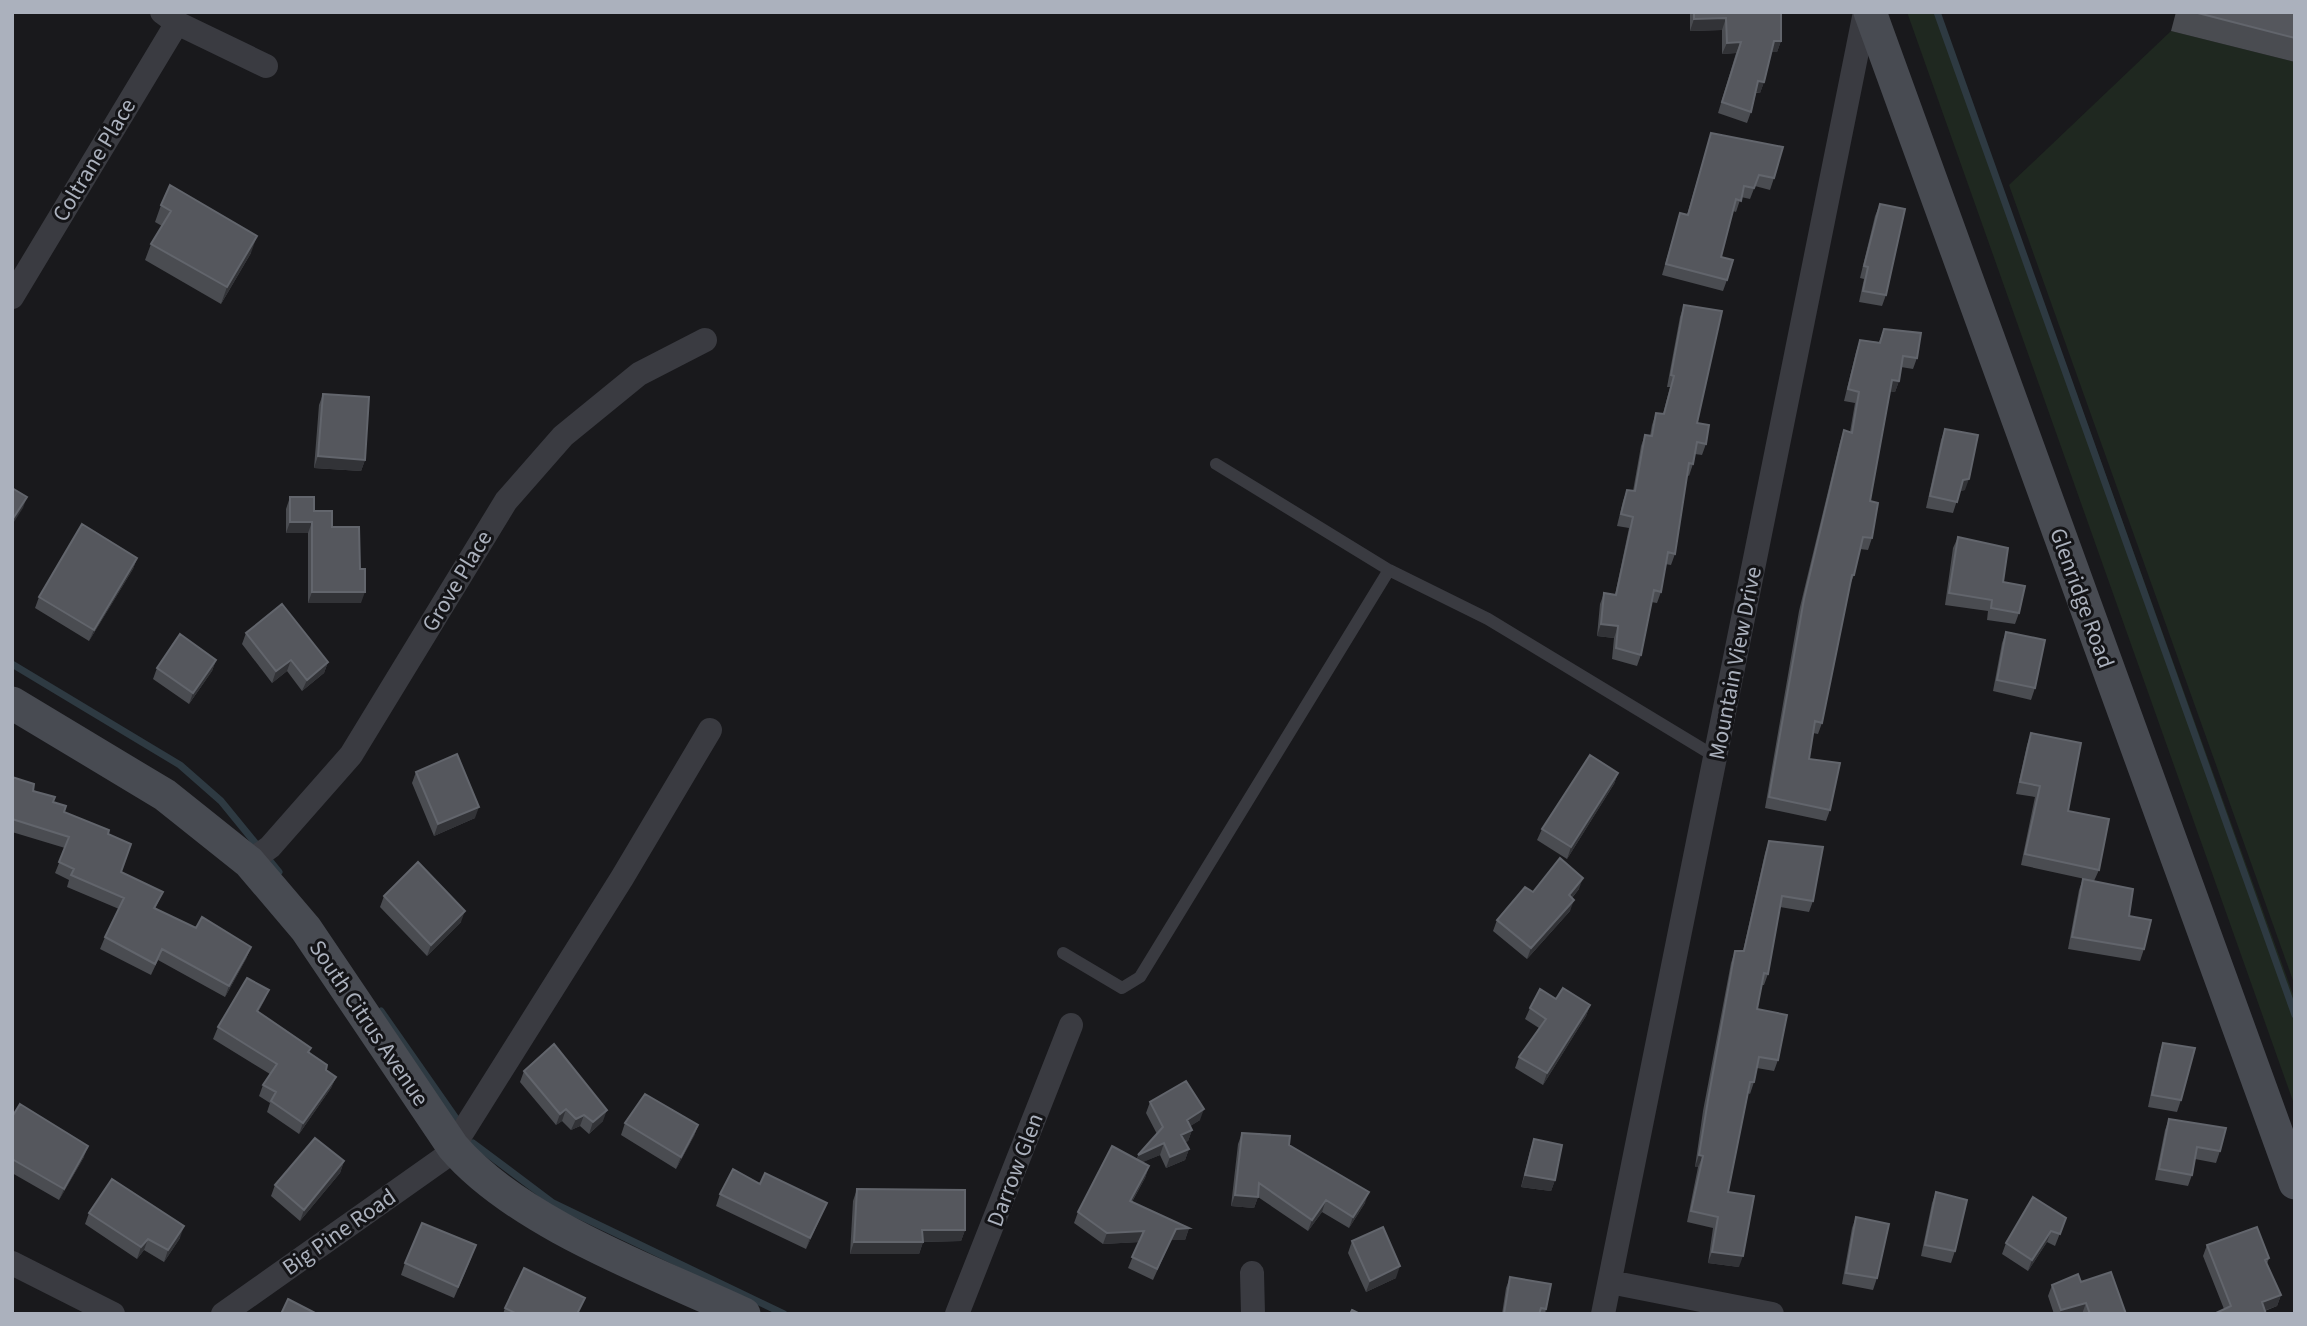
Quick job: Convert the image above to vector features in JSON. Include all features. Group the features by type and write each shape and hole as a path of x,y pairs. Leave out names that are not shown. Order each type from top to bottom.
{"street":[{"name":"Mountain View Drive","path":"1604,1314 1867,12"},
{"name":"Glenridge Road","path":"1867,12 2295,1183"},
{"path":"169,18 266,66"},
{"name":"Coltrane Place","path":"12,297 169,18"},
{"name":"Grove Place","path":"250,862 270,847 352,755 506,501 563,436 630,382 705,340"},
{"name":"South Citrus Avenue","path":"12,703 164,795 250,862 306,929 454,1148 481,1174 556,1227 744,1314"},
{"path":"454,1148 710,730"},
{"name":"Darrow Glen","path":"957,1314 1071,1025"},
{"name":"Big Pine Road","path":"223,1314 454,1148"},
{"path":"12,1263 113,1314"},
{"path":"1252,1273 1253,1314"},
{"path":"1610,1282 1772,1314"}],"lane":[{"path":"1216,464 1389,570 1488,620 1716,757"},
{"path":"1063,953 1122,988 1140,977 1389,570"}],"shaded area":[{"path":"1907,12 1939,12 2295,1000 2295,1107"},
{"path":"2171,31 2295,62 2295,986 2009,185"}],"building":[{"path":"1694,12 1781,12 1781,41 1774,41 1764,82 1758,81 1751,112 1722,102 1741,42 1727,43 1726,18 1694,19"},
{"path":"2194,12 2295,12 2295,38"},
{"path":"1711,133 1783,147 1774,178 1759,175 1754,188 1744,186 1741,201 1736,199 1721,257 1733,260 1727,280 1666,264 1680,213 1688,215"},
{"path":"170,185 257,236 227,287 151,244 171,211 161,205"},
{"path":"1880,204 1905,209 1886,295 1863,291 1868,267 1864,266"},
{"path":"1684,305 1722,311 1697,423 1709,425 1706,444 1697,442 1693,464 1689,463 1675,554 1668,552 1661,592 1654,590 1641,655 1616,648 1618,626 1601,624 1604,593 1616,595 1633,517 1621,514 1627,490 1635,491 1645,435 1652,436 1656,413 1664,414 1674,376 1671,375"},
{"path":"1884,329 1921,333 1917,358 1903,356 1899,381 1892,380 1870,501 1878,503 1872,538 1863,537 1852,575 1822,723 1815,721 1809,759 1840,763 1830,810 1769,797 1804,599 1844,430 1852,433 1859,392 1848,389 1860,340 1880,343"},
{"path":"323,394 369,397 365,460 318,456"},
{"path":"1945,429 1978,435 1969,479 1963,480 1957,502 1930,496"},
{"path":"12,488 27,497 12,520"},
{"path":"290,497 314,497 314,511 332,511 332,527 359,527 360,569 365,569 365,592 312,592 312,522 290,522"},
{"path":"82,524 137,558 94,630 39,597"},
{"path":"1958,537 2008,548 2003,582 2025,586 2019,613 1991,608 1992,600 1949,593"},
{"path":"282,604 328,662 307,680 291,660 276,671 246,633"},
{"path":"2006,632 2045,640 2035,688 1997,680"},
{"path":"180,634 216,660 193,693 157,668"},
{"path":"2031,733 2081,743 2068,811 2109,819 2099,870 2025,854 2040,786 2020,782"},
{"path":"457,754 479,807 438,824 416,772"},
{"path":"1590,755 1618,773 1571,847 1542,829"},
{"path":"12,777 34,784 33,791 55,797 53,802 66,806 64,812 109,830 108,834 131,844 121,872 163,892 154,908 196,928 202,917 251,947 229,986 162,949 155,964 105,937 124,898 71,875 74,869 59,862 69,837 12,819"},
{"path":"1769,841 1823,847 1813,901 1782,896 1768,974 1764,973 1757,1009 1787,1015 1778,1060 1759,1057 1754,1082 1750,1082 1728,1192 1754,1196 1743,1256 1712,1252 1718,1217 1691,1211 1703,1156 1699,1155 1735,951 1744,951"},
{"path":"1560,858 1583,878 1569,895 1574,900 1531,948 1497,920 1525,887 1533,892"},
{"path":"418,862 465,911 431,945 384,896"},
{"path":"2083,879 2133,889 2129,916 2151,920 2144,949 2072,937"},
{"path":"247,978 269,990 257,1011 311,1048 308,1052 327,1065 326,1070 336,1077 303,1123 271,1101 276,1092 263,1085 277,1064 218,1027"},
{"path":"1563,988 1590,1005 1547,1073 1519,1057 1546,1019 1530,1008 1540,989 1556,999"},
{"path":"2163,1043 2195,1048 2181,1100 2152,1095"},
{"path":"554,1044 607,1110 593,1122 584,1115 576,1119 566,1109 560,1114 524,1071"},
{"path":"1186,1081 1204,1109 1187,1120 1192,1130 1181,1135 1189,1149 1170,1157 1164,1143 1138,1155 1163,1127 1150,1102"},
{"path":"645,1094 698,1125 681,1157 625,1123"},
{"path":"20,1104 88,1146 64,1189 12,1159 12,1117"},
{"path":"2169,1119 2226,1128 2220,1151 2197,1147 2192,1175 2159,1169"},
{"path":"1242,1133 1290,1136 1289,1145 1369,1192 1353,1217 1326,1200 1312,1220 1259,1183 1258,1197 1235,1195"},
{"path":"315,1138 344,1161 304,1210 275,1185"},
{"path":"1534,1139 1562,1145 1555,1180 1525,1175"},
{"path":"1112,1146 1149,1166 1130,1201 1189,1228 1176,1229 1157,1269 1132,1257 1144,1231 1107,1233 1078,1212"},
{"path":"733,1169 760,1184 765,1173 827,1203 810,1238 720,1194"},
{"path":"112,1179 184,1226 168,1250 148,1239 141,1247 89,1213"},
{"path":"857,1189 965,1190 965,1230 922,1230 923,1242 854,1242"},
{"path":"1936,1192 1967,1200 1955,1251 1925,1245"},
{"path":"2033,1197 2066,1218 2060,1234 2051,1231 2032,1260 2006,1243"},
{"path":"1856,1217 1889,1224 1877,1278 1846,1273"},
{"path":"422,1223 476,1245 458,1287 405,1263"},
{"path":"1383,1227 1400,1266 1370,1281 1352,1241"},
{"path":"2257,1227 2269,1258 2265,1260 2281,1295 2262,1302 2266,1314 2214,1314 2231,1306 2207,1245"},
{"path":"524,1268 585,1298 577,1314 517,1314 505,1308"},
{"path":"2111,1272 2126,1314 2090,1314 2086,1303 2061,1310 2052,1285 2078,1274 2081,1282"},
{"path":"1510,1277 1551,1284 1546,1309 1541,1308 1539,1314 1504,1314"},
{"path":"288,1299 317,1314 281,1314"}],"waterway":[{"path":"1937,12 2295,1015"},
{"path":"12,664 180,765 221,801 279,872"},
{"path":"381,1011 460,1124"},
{"path":"473,1143 553,1203 784,1314"}]}
